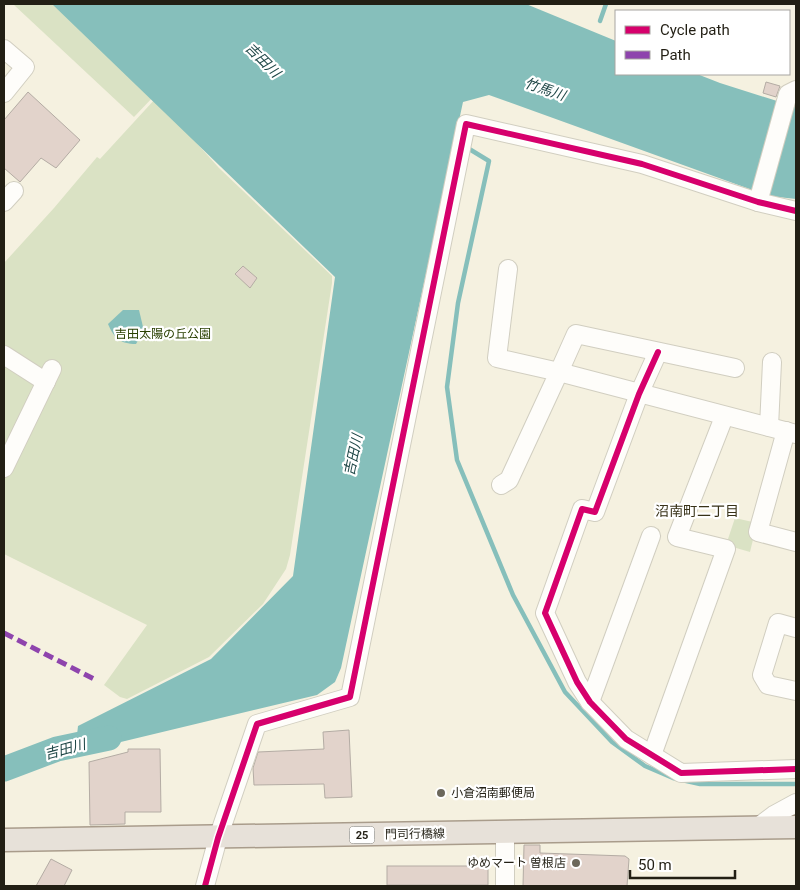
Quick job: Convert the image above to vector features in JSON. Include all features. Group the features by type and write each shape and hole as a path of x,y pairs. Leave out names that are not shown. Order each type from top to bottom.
{"main road":[{"name":"門司行橋線","path":"4,840 218,838 796,827"}],"street":[{"path":"4,49 25,68 4,94"},
{"path":"759,199 792,92"},
{"path":"205,886 218,838 257,724 350,696 466,124 642,164 796,211"},
{"path":"508,270 497,358 559,372 724,417 784,431"},
{"path":"502,485 509,480 576,334 735,368"},
{"path":"658,352 639,394 595,512 582,509 545,614 577,682 590,702 626,739 681,773 796,769"},
{"path":"4,354 49,376 4,468"},
{"path":"772,362 784,431 758,532 796,542"},
{"path":"652,755 726,549 676,536 724,417"},
{"path":"590,702 651,536"},
{"path":"796,628 778,624 762,675 768,685 796,691"},
{"path":"758,827 774,815 796,803"},
{"path":"505,832 505,886"}],"green space":[{"path":"13,4 54,4 154,96 134,117"},
{"name":"吉田太陽の丘公園","path":"156,98 219,168 332,276 332,283 290,555 286,569 263,604 209,657 127,699 120,697 104,685 147,625 4,554 4,263 97,157 100,159"},
{"path":"735,518 757,523 750,552 726,545"}],"water":[{"name":"竹馬川","path":"52,4 526,4 615,41 615,75 700,75 796,107 796,199 769,196 489,95 463,102 341,668 335,682 317,695 75,753 78,726 211,659 293,576 335,277"},
{"path":"123,310 139,310 144,331 136,344 126,343 118,339 108,324"}],"building":[{"path":"766,82 780,86 776,97 763,93"},
{"path":"28,92 80,140 56,168 41,158 20,182 4,168 4,120"},
{"path":"243,266 257,278 250,288 235,274"},
{"path":"349,730 352,797 325,798 324,784 254,785 253,768 258,752 324,749 323,732"},
{"path":"128,749 160,749 161,812 125,812 125,824 90,825 89,762 128,752"},
{"name":"ゆめマート 曽根店","path":"524,845 540,845 540,853 625,856 629,859 627,886 523,886"},
{"path":"51,859 72,870 64,886 36,886"},
{"path":"387,866 488,866 488,885 387,885"}],"waterway":[{"path":"600,21 606,4"},
{"path":"466,147 489,161 458,303 447,387 457,460 513,595 565,692 612,742 645,766 673,778 700,784 796,784"},
{"name":"吉田川","path":"4,769 57,749 109,738"}],"marked path":[{"path":"4,633 96,680"}],"cycle path":[{"path":"205,886 218,838 257,724 350,697 466,124 642,164 758,202 796,211"},
{"path":"658,352 639,394 595,512 582,509 545,613 577,682 590,702 626,739 681,773 796,769"}],"place":[{"name":"小倉沼南郵便局","path":"441,793"},
{"name":"ゆめマート 曽根店","path":"576,863"}],"district":[{"name":"沼南町二丁目","path":"697,511"}]}
